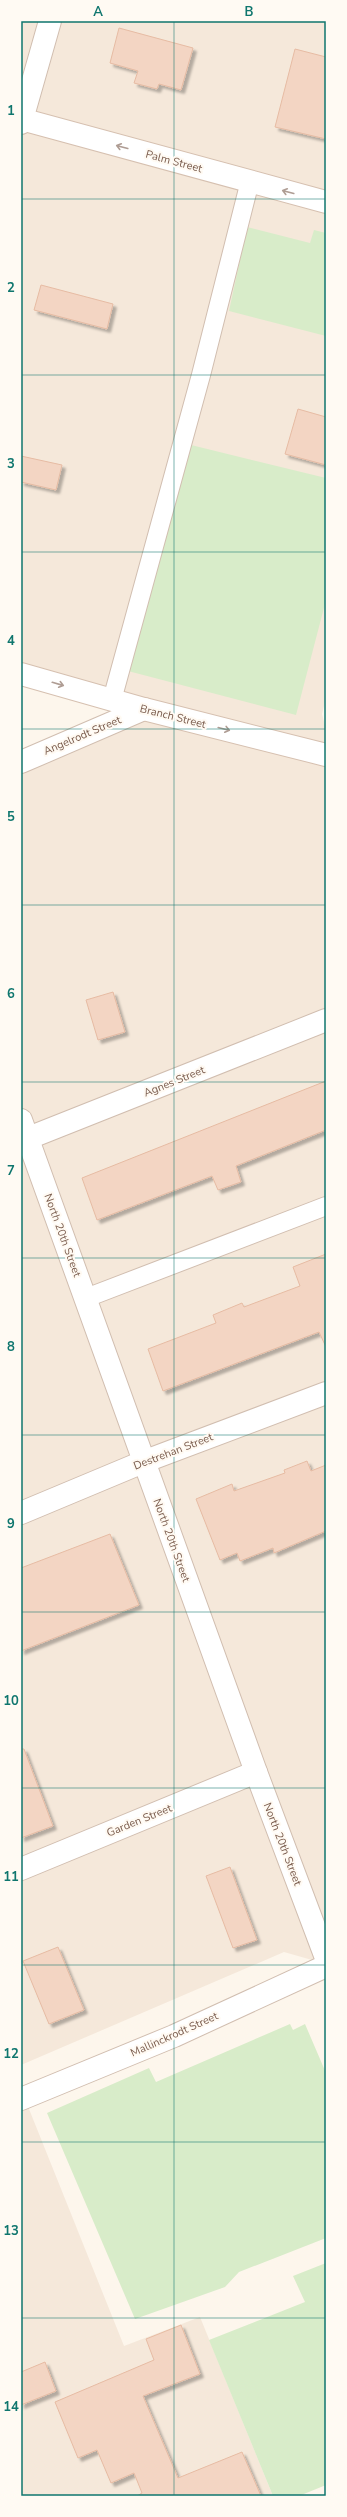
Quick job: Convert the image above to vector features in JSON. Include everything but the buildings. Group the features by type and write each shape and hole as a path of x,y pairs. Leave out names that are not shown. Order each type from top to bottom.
{"street":[{"path":"21,120 50,21"},
{"name":"Palm Street","path":"21,120 326,202"},
{"name":"Branch Street","path":"21,674 144,709 326,755"},
{"name":"Angelrodt Street","path":"21,762 144,709"},
{"name":"Agnes Street","path":"24,1133 326,1020"},
{"name":"North 20th Street","path":"24,1133 86,1298 143,1462 256,1772 326,1958"},
{"name":"Destrehan Street","path":"21,1513 143,1462 326,1393"},
{"name":"Garden Street","path":"21,1869 256,1772"},
{"name":"Mallinckrodt Street","path":"21,2099 174,2036 326,1966"}],"lane":[{"path":"112,700 201,375 250,182"},
{"path":"86,1298 326,1206"}],"shaded area":[{"path":"21,21 326,21 326,698 322,714 326,729 326,755 21,672"},
{"path":"144,709 326,757 326,1964 284,1952 21,2065 21,762"},
{"path":"21,2089 124,2346 200,2317 273,2496 21,2496"}],"green space":[{"path":"247,227 310,243 314,230 326,233 326,336 229,311"},
{"path":"187,444 326,478 326,600 296,715 128,671"},
{"path":"290,2024 293,2030 305,2024 326,2073 326,2238 239,2272 225,2287 135,2319 47,2113 149,2068 156,2082"},
{"path":"326,2263 326,2485 299,2496 273,2496 209,2340 305,2302 293,2276"}]}
